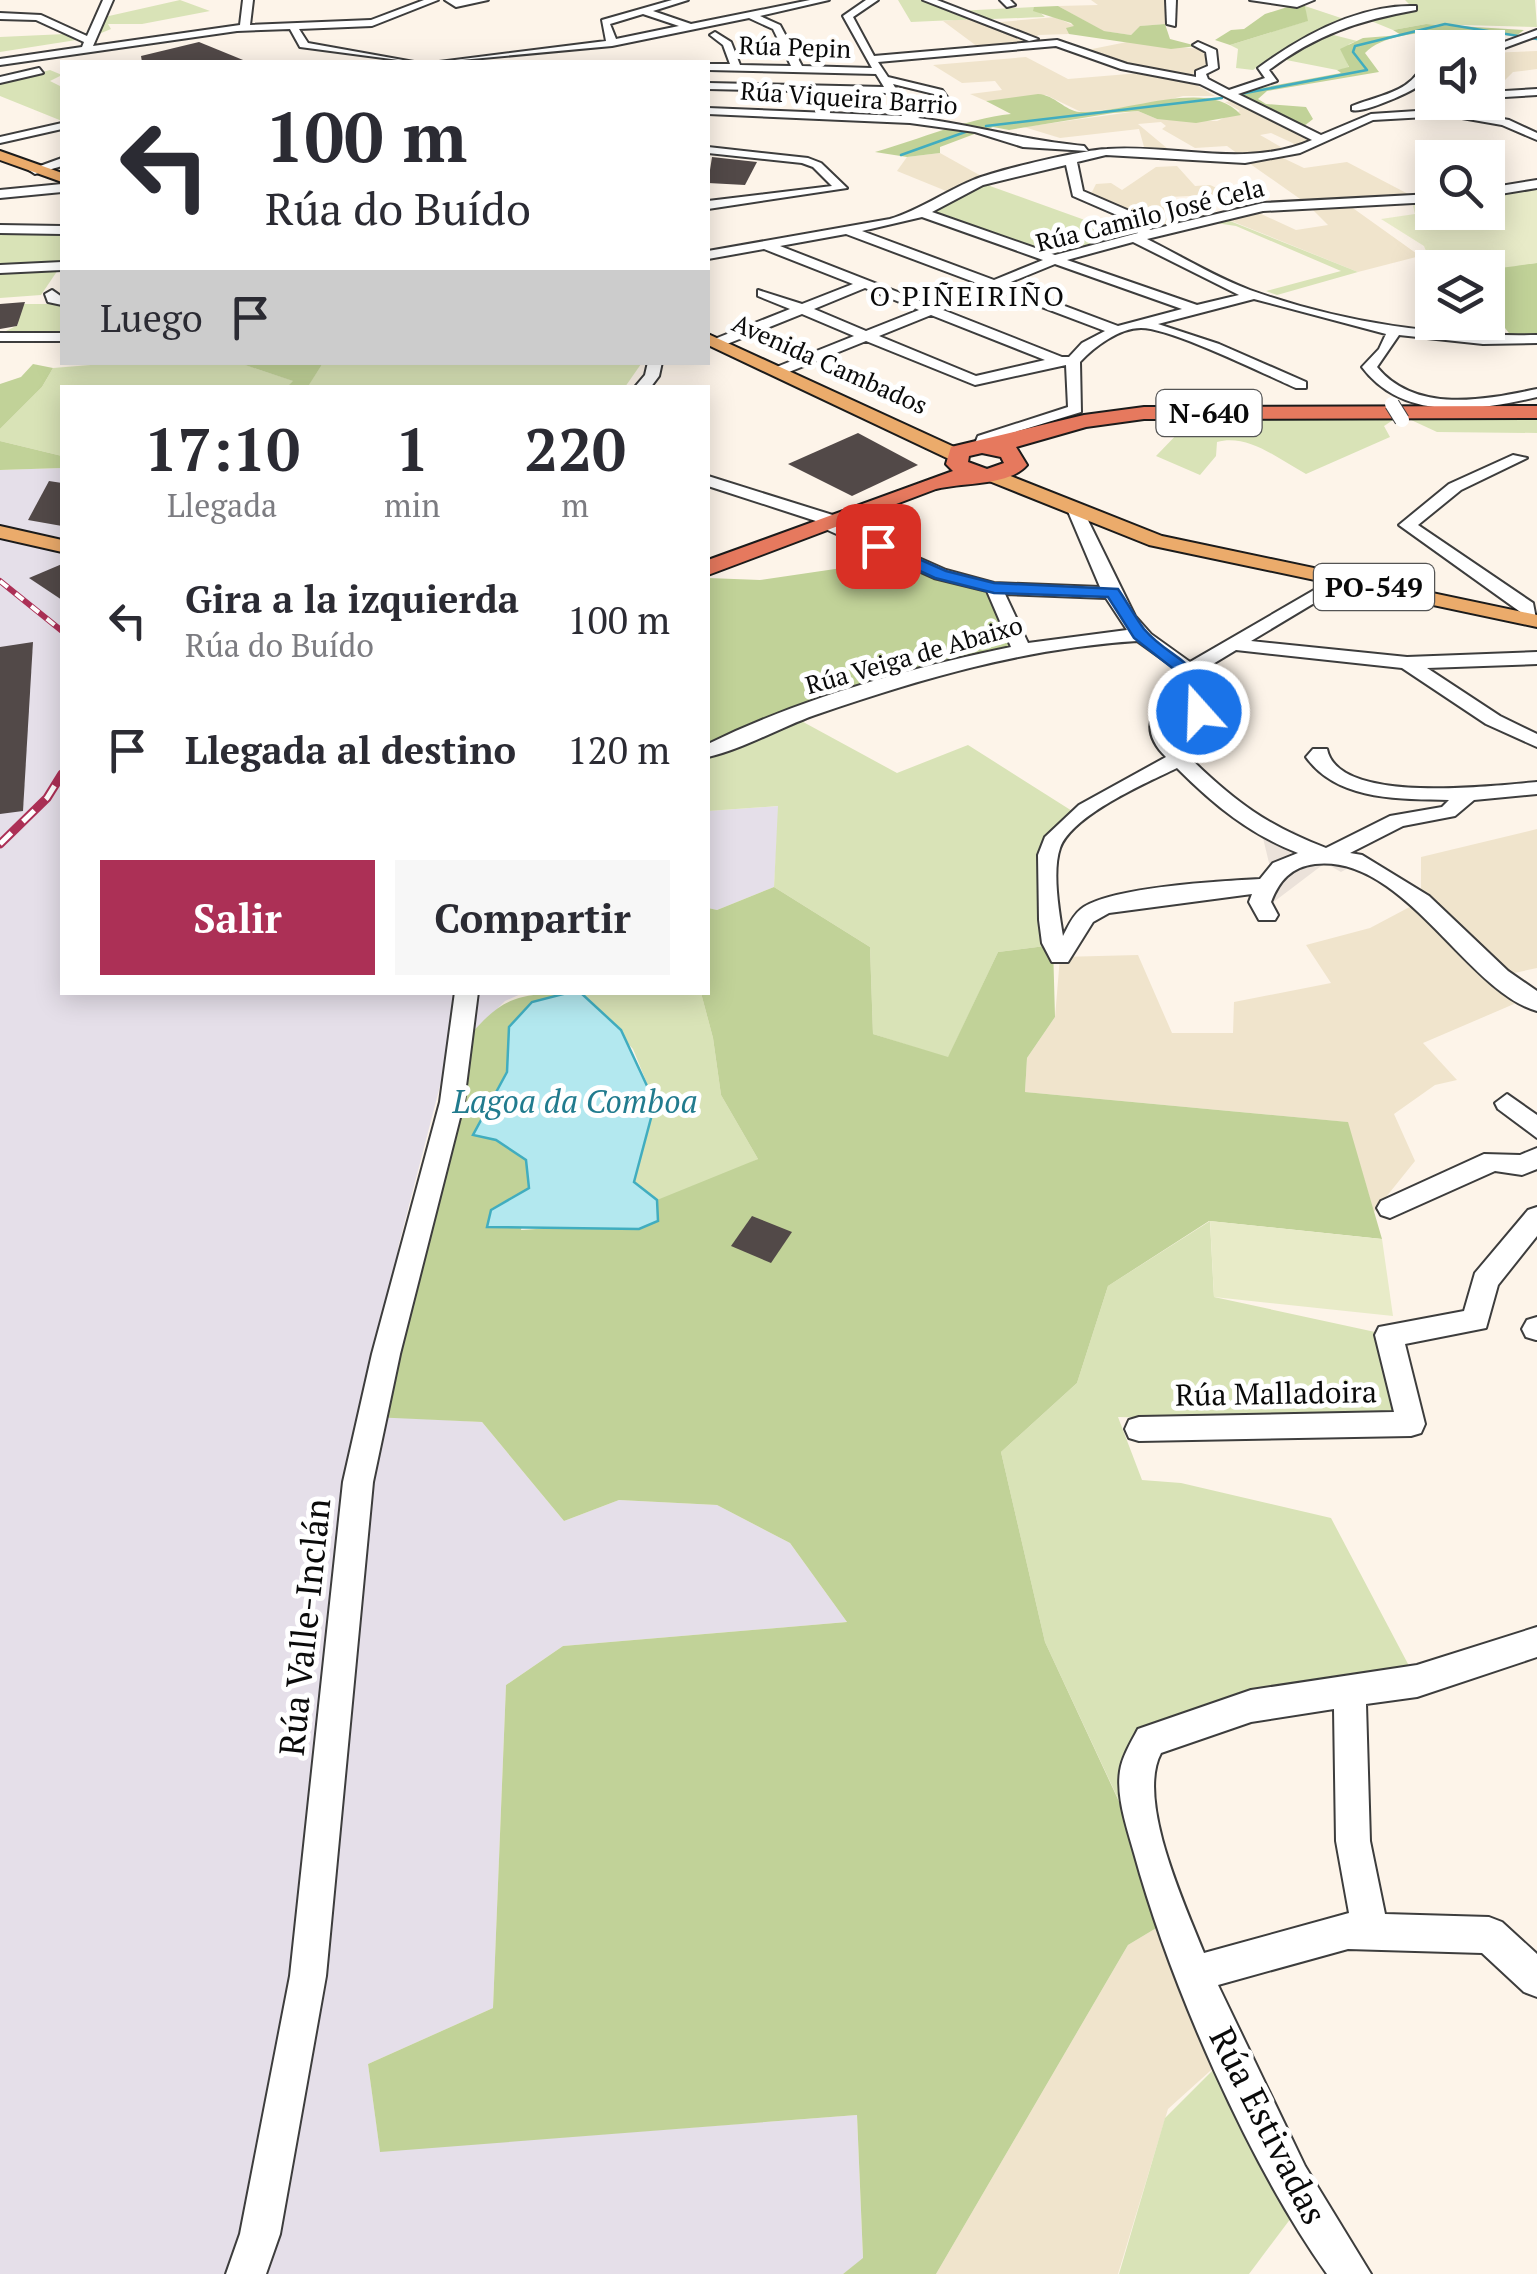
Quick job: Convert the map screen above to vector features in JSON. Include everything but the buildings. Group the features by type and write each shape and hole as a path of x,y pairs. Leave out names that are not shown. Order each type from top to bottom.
{"highway":[{"name":"N-640","path":"974,458 1056,428 1144,413 1537,412"},
{"name":"N-640","path":"974,458 1015,461 1056,428"},
{"path":"710,567 928,484 974,458"}],"main road":[{"path":"0,155 60,177"},
{"name":"Avenida Cambados","path":"712,341 974,458"},
{"name":"PO-549","path":"974,458 1074,509 1156,541 1537,620"},
{"name":"PO-549","path":"1015,461 1034,484 1212,554"},
{"path":"0,536 60,546"}],"street":[{"path":"88,43 108,0"},
{"path":"245,28 248,0"},
{"path":"0,62 88,43 245,28 372,22 433,0"},
{"path":"450,0 456,4 483,0"},
{"path":"612,43 605,22 683,0"},
{"path":"465,60 612,43 824,0"},
{"path":"873,0 848,16 910,120 917,111 943,103"},
{"path":"928,0 1043,43"},
{"path":"1171,0 1172,24"},
{"path":"1254,0 1297,4 1309,0"},
{"path":"702,8 738,18"},
{"path":"1228,94 1273,80 1262,70 1314,34 1372,12 1414,8"},
{"path":"642,11 715,35 727,44 736,68"},
{"path":"0,16 29,14 55,23 88,43"},
{"path":"750,15 778,27 798,70"},
{"path":"715,35 768,22"},
{"path":"0,29 55,23"},
{"path":"293,26 304,44 397,60"},
{"path":"1505,45 1533,36"},
{"path":"872,59 1057,43 1125,67 1203,80 1322,141"},
{"path":"1198,45 1211,50 1214,68 1200,73 1203,80"},
{"path":"573,60 576,48"},
{"path":"518,55 527,60"},
{"name":"Rúa Pepin","path":"710,67 798,70 885,80"},
{"path":"0,80 39,70"},
{"path":"710,86 885,80 938,92 943,103 970,122 964,127"},
{"path":"1415,87 1356,108 1371,117 1415,115"},
{"path":"1505,93 1537,92"},
{"name":"Rúa Viqueira Barrio","path":"710,111 910,120 964,127 1023,144 1208,161 1277,156 1322,141 1371,117"},
{"path":"1494,120 1537,137"},
{"path":"0,140 60,126"},
{"path":"1304,148 1326,156"},
{"path":"710,150 804,160 817,165 841,188 710,205"},
{"path":"714,254 712,248 922,213 985,180 1106,152"},
{"path":"1071,162 1077,193 1130,216 1139,236 1254,295 1394,332 1537,339"},
{"path":"35,170 60,163"},
{"path":"1505,189 1537,184"},
{"path":"0,194 60,189"},
{"name":"Rúa Camilo José Cela","path":"779,372 1050,259 1263,206 1415,199"},
{"path":"922,213 1197,310"},
{"path":"846,223 1118,330"},
{"path":"0,229 60,230"},
{"path":"757,242 1067,361"},
{"path":"0,269 60,266"},
{"path":"712,341 864,284"},
{"path":"763,293 975,381 1067,361 1118,330 1254,295"},
{"path":"1145,324 1214,347 1301,385"},
{"path":"1394,332 1385,351 1369,367 1406,427"},
{"path":"0,337 60,337"},
{"path":"974,458 984,438 1076,410 1067,361"},
{"path":"1377,382 1414,398 1448,403 1484,403 1537,393"},
{"path":"1519,458 1455,488 1407,525 1528,608 1537,620"},
{"path":"710,483 830,522 940,574 994,588 1113,592"},
{"path":"1074,509 1113,592 1140,634 1192,681 1199,729 1182,758 1080,816 1058,833 1050,848 1049,913 1053,945 1060,957 1071,946 1087,914 1096,910 1141,900 1266,886"},
{"path":"1340,580 1236,645 1192,681 1171,700 1158,722 1160,741 1182,758 1224,803 1272,836 1327,856 1354,860 1421,901 1500,976 1537,1003"},
{"path":"994,588 1021,648"},
{"name":"Rúa Veiga de Abaixo","path":"710,750 866,692 1021,648 1080,637 1140,634"},
{"path":"1236,645 1406,664 1537,658"},
{"path":"1406,664 1493,720 1537,741"},
{"path":"1320,753 1316,757 1320,765 1361,789 1468,794 1537,788"},
{"path":"1267,915 1260,902 1266,886 1281,868 1298,859 1327,856 1397,820 1448,812 1468,794"},
{"name":"Rúa Valle-Inclán","path":"246,2274 260,2234 308,1976 358,1482 386,1354 452,1102 467,995"},
{"path":"1507,1103 1537,1129"},
{"path":"1390,1208 1493,1161 1522,1165 1537,1158"},
{"name":"Rúa Malladoira","path":"1139,1429 1411,1424 1388,1335 1476,1320 1485,1281 1537,1217"},
{"name":"Rúa Estivadas","path":"1351,2274 1334,2255 1304,2202 1193,1974 1143,1830 1135,1773 1150,1741 1252,1706 1418,1680 1537,1642"},
{"path":"1350,1692 1350,1835 1357,1885 1372,1929"},
{"path":"1193,1974 1348,1931 1372,1929 1397,1934 1489,1935 1537,1979"}],"shaded area":[{"path":"1091,0 1166,0 1165,24 1141,26 1131,35 1103,31 1058,6 1098,5"},
{"path":"1055,17 1075,26 1069,34 1038,35 1034,41 978,47 943,21 977,18 990,23"},
{"path":"1127,42 1211,50 1206,68 1192,74 1197,80 1195,84 1215,96 1183,96 1145,106 1081,112 1046,95 986,101 970,94 1002,90 995,81 962,83 933,65 1026,57 1068,79 1140,73 1087,50"},
{"path":"1537,51 1537,69 1513,72 1505,80 1505,52"},
{"path":"1240,100 1323,141 1301,147 1271,133 1260,135 1288,151 1245,159 1227,146 1195,148 1162,129 1166,126 1161,122 1138,124 1180,159 1146,154 1139,129 1060,138 1024,127 1138,111 1157,119 1217,121 1240,111 1225,102"},
{"path":"940,153 983,177 956,195 897,171 907,157"},
{"path":"1281,157 1304,168 1347,162 1414,197 1303,201 1246,161"},
{"path":"1177,166 1195,186 1210,185 1230,194 1169,197 1181,207 1220,217 1146,234 1143,229 1152,225 1081,195 1092,192 1096,184 1111,183 1122,190 1156,167"},
{"path":"1350,206 1415,252 1415,257 1358,272 1229,220 1259,213 1296,230 1328,225 1311,208"},
{"path":"60,468 60,995 518,995 505,1001 447,1059 399,1244 372,1416 482,1422 564,1521 619,1500 717,1505 790,1543 847,1622 563,1646 506,1685 493,2008 368,2064 380,2151 857,2115 863,2259 843,2274 0,2274 0,470"},
{"path":"779,806 774,887 717,910 710,908 710,811"},
{"path":"1537,829 1537,968 1500,976 1521,1001 1423,1043 1457,1080 1435,1085 1394,1114 1415,1161 1374,1212 1347,1122 1025,1092 1027,1058 1055,1017 1060,957 1138,955 1172,1033 1233,1033 1234,1002 1331,983 1306,945 1370,928 1421,901 1421,857"},
{"path":"1293,830 1323,851 1342,844 1363,860 1341,872 1325,863 1271,904 1279,916 1262,919 1246,893 1215,897 1214,879 1261,879 1270,867 1262,834 1286,836"},
{"path":"1173,1918 1230,2053 1168,2109 1118,2274 936,2274 1128,1945"}],"green space":[{"path":"180,0 210,11 142,24 108,24 111,29 89,38 0,52 0,37 87,33 100,18"},
{"path":"898,0 928,0 958,11 1034,7 1045,17 911,22"},
{"path":"1405,0 1535,0 1537,27 1426,24 1393,30 1359,16 1412,7"},
{"path":"1297,4 1305,6 1308,21 1230,45 1215,40 1231,30 1244,29 1265,14"},
{"path":"1058,6 1104,31 1131,35 1140,26 1165,24 1170,39 1197,46 1171,49 1069,34 1066,28 1074,26 1071,23 1033,11 1034,7"},
{"path":"1305,6 1344,19 1318,31 1357,41 1349,44 1344,54 1349,68 1337,70 1271,57 1253,70 1236,68 1238,49 1230,45 1307,21"},
{"path":"1426,24 1524,30 1516,36 1505,35 1505,30 1415,30 1415,34 1395,37 1365,53 1379,72 1267,91 1258,99 1266,104 1306,107 1313,119 1299,130 1234,93 1341,73 1337,70 1349,67 1340,49 1363,38 1401,35 1393,30"},
{"path":"50,70 60,74 50,81 60,86 60,120 0,96 0,83"},
{"path":"1038,94 1080,112 1189,98 1227,104 1241,115 1196,123 1157,119 1138,111 1113,113 1009,130 993,127 940,147 940,153 907,157 875,152 960,125 1011,114 986,101"},
{"path":"985,180 990,186 1132,237 1220,217 1358,272 1277,295 1266,291 1341,271 1236,226 1216,223 1050,259 922,213"},
{"path":"1537,186 1537,263 1505,267 1505,250 1427,250 1381,219 1415,214 1415,230 1505,230 1505,191"},
{"path":"0,233 60,235 60,267 41,295 0,298"},
{"path":"1537,263 1537,338 1512,337 1505,328 1505,266"},
{"path":"15,304 60,304 60,333 2,333 18,325"},
{"path":"33,364 53,368 42,387 0,429 0,384 21,377"},
{"path":"245,365 294,381 290,385 60,385 60,456 0,441 0,429 42,387 53,368"},
{"path":"245,365 322,365 309,385 289,385 293,381"},
{"path":"322,365 640,365 626,385 308,385"},
{"path":"1178,418 1393,420 1384,426 1390,437 1306,474 1252,444 1229,440 1217,442 1216,456 1200,475 1156,456 1183,428"},
{"path":"1409,419 1537,420 1537,433 1437,432"},
{"path":"0,441 60,456 60,468 0,470"},
{"path":"903,559 994,588 1021,648 729,740 710,750 710,578 760,580"},
{"path":"794,717 897,773 968,745 1080,816 1049,848 1053,945 998,952 948,1058 873,1034 870,947 774,887 778,806 710,811 710,750"},
{"path":"774,887 870,947 873,1034 948,1057 998,952 1053,945 1055,1017 1027,1058 1025,1092 1348,1122 1382,1239 1209,1221 1108,1286 1077,1383 1001,1452 1045,1642 1173,1918 1128,1945 936,2274 843,2274 863,2258 857,2115 380,2152 368,2064 493,2008 506,1685 563,1646 847,1622 790,1543 717,1505 619,1500 564,1521 482,1422 372,1417 445,1129 447,1059 498,1008 525,997 559,995 532,1002 509,1027 507,1072 473,1134 496,1140 527,1160 529,1189 521,1230 657,1221 657,1200 758,1159 721,1095 713,1038 702,995 710,995 710,908 717,910"},
{"path":"583,995 702,995 713,1038 721,1095 758,1159 657,1210 634,1183 655,1103 633,1049"},
{"path":"1210,1221 1214,1297 1389,1335 1411,1424 1118,1417 1142,1480 1181,1483 1331,1518 1417,1681 1194,1726 1135,1773 1127,1818 1045,1642 1001,1452 1077,1383 1108,1286"},
{"path":"1210,1221 1382,1239 1393,1316 1214,1297"},
{"path":"1230,2053 1303,2202 1249,2274 1119,2274 1165,2118"}],"water":[{"name":"Lagoa da Comboa","path":"559,995 583,995 621,1030 655,1103 634,1182 657,1200 658,1221 639,1229 487,1227 491,1210 529,1188 526,1160 496,1140 473,1135 507,1072 509,1027 532,1002"}],"waterway":[{"path":"1235,95 1367,70 1353,52 1355,46 1445,24 1537,39"},
{"path":"986,126 1222,98"},
{"path":"901,155 968,131"}],"railway":[{"path":"0,581 60,629"},
{"path":"0,844 47,798 60,777"}],"district":[{"name":"O PIÑEIRIÑO","path":"968,296"}],"route":[{"path":"878,546 940,574 994,588 1113,592 1140,634 1188,672 1198,696 1199,712"}]}
